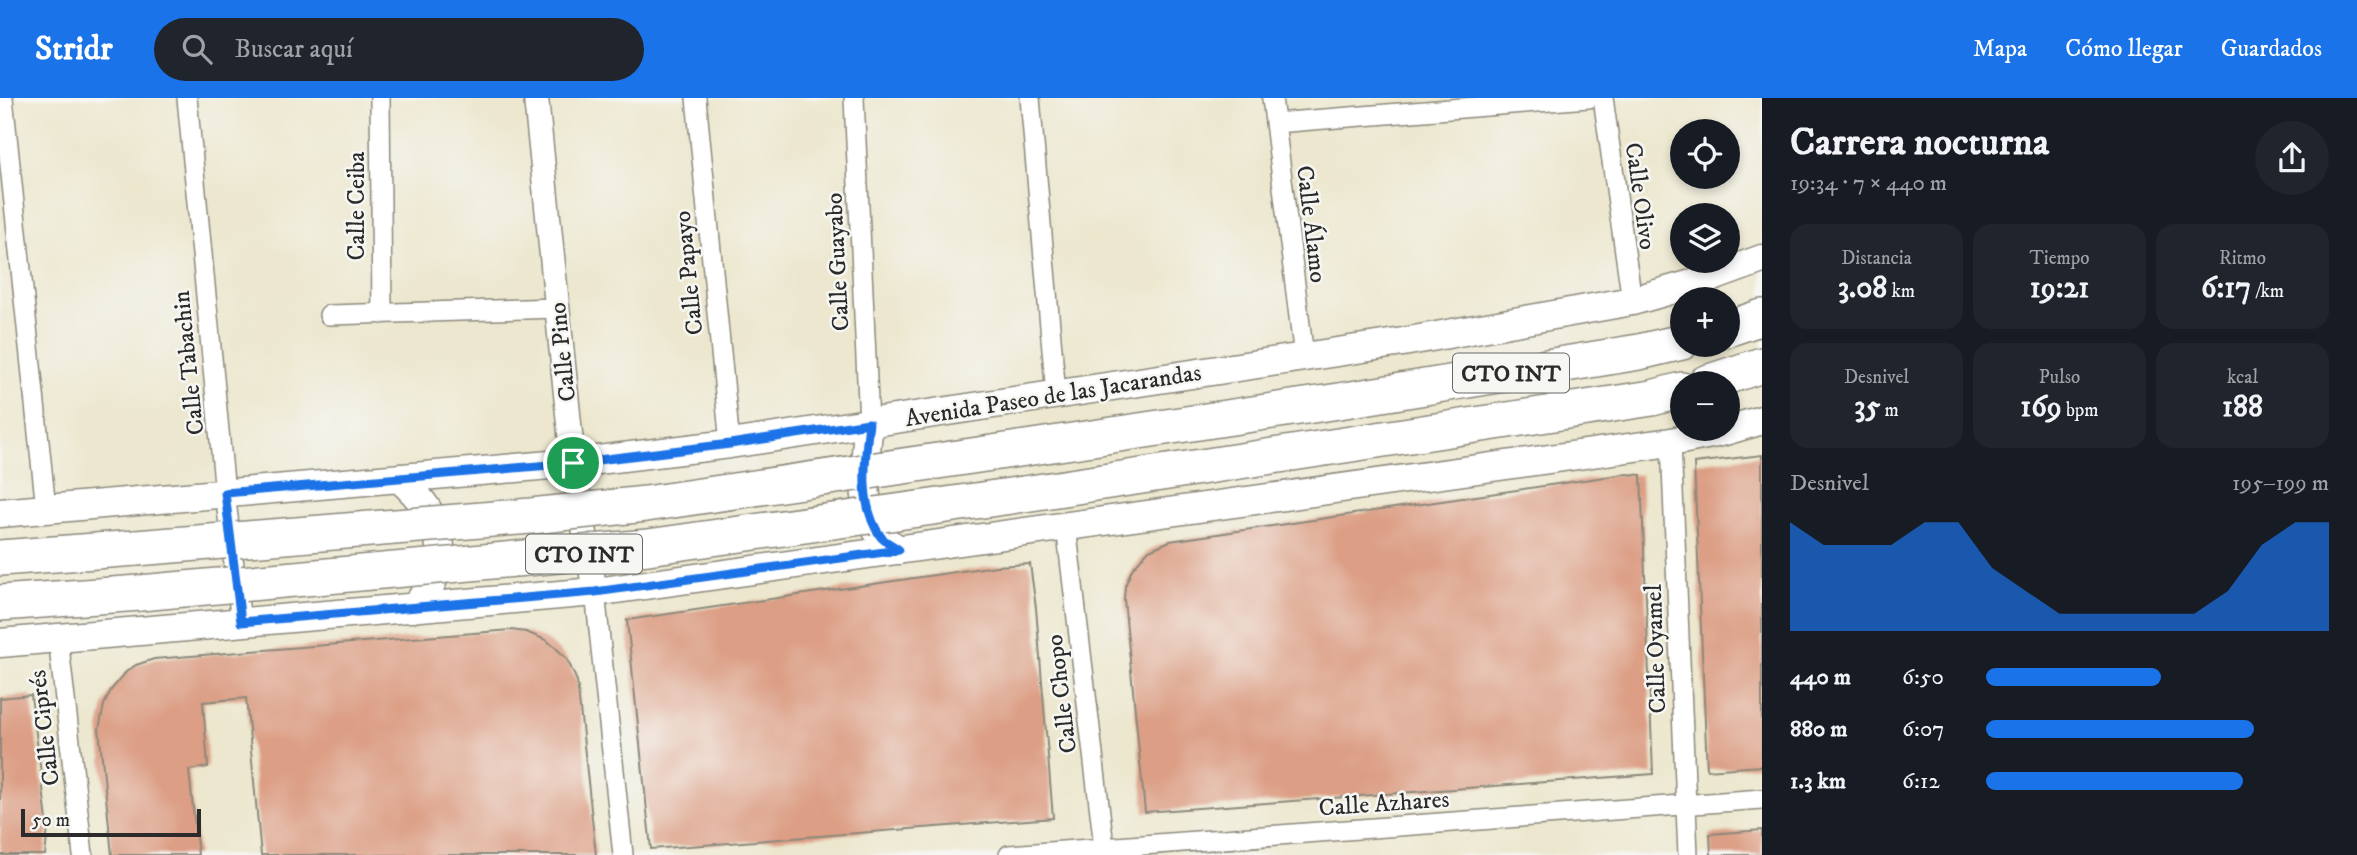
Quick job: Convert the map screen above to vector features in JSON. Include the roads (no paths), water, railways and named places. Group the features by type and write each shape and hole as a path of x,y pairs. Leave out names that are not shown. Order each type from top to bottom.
{"highway":[{"path":"1740,325 1762,317"},
{"name":"CTO INT","path":"0,558 517,517 646,504 1366,397 1670,345"},
{"path":"1740,372 1762,365"},
{"name":"CTO INT","path":"0,603 648,547 1024,494 1670,393"}],"main road":[{"name":"Avenida Paseo de las Jacarandas","path":"0,513 573,463 730,444 1403,342 1632,301 1699,282 1762,258"},
{"name":"CTO INT","path":"0,643 595,592 1671,442 1762,420"},
{"path":"869,423 864,468 865,491 882,538 899,550"},
{"path":"399,478 427,506 435,522 439,540 440,559 435,577 414,608"}],"street":[{"path":"3,98 46,509"},
{"name":"Calle Tabachin","path":"187,98 225,493 241,622"},
{"name":"Calle Ceiba","path":"380,98 382,314"},
{"name":"Calle Pino","path":"536,98 573,463 595,592 623,855"},
{"name":"Calle Papayo","path":"696,98 730,444"},
{"name":"Calle Guayabo","path":"854,98 869,423"},
{"path":"1030,98 1056,394"},
{"name":"Calle Álamo","path":"1272,98 1304,357"},
{"path":"1275,123 1588,98"},
{"name":"Calle Olivo","path":"1603,98 1632,301"},
{"path":"329,315 557,308"},
{"name":"Calle Oyamel","path":"1671,442 1688,855"},
{"name":"Calle Chopo","path":"1066,526 1104,852"},
{"name":"Calle Ciprés","path":"58,638 83,855"},
{"name":"Calle Azhares","path":"1009,855 1104,852 1762,799"}]}
